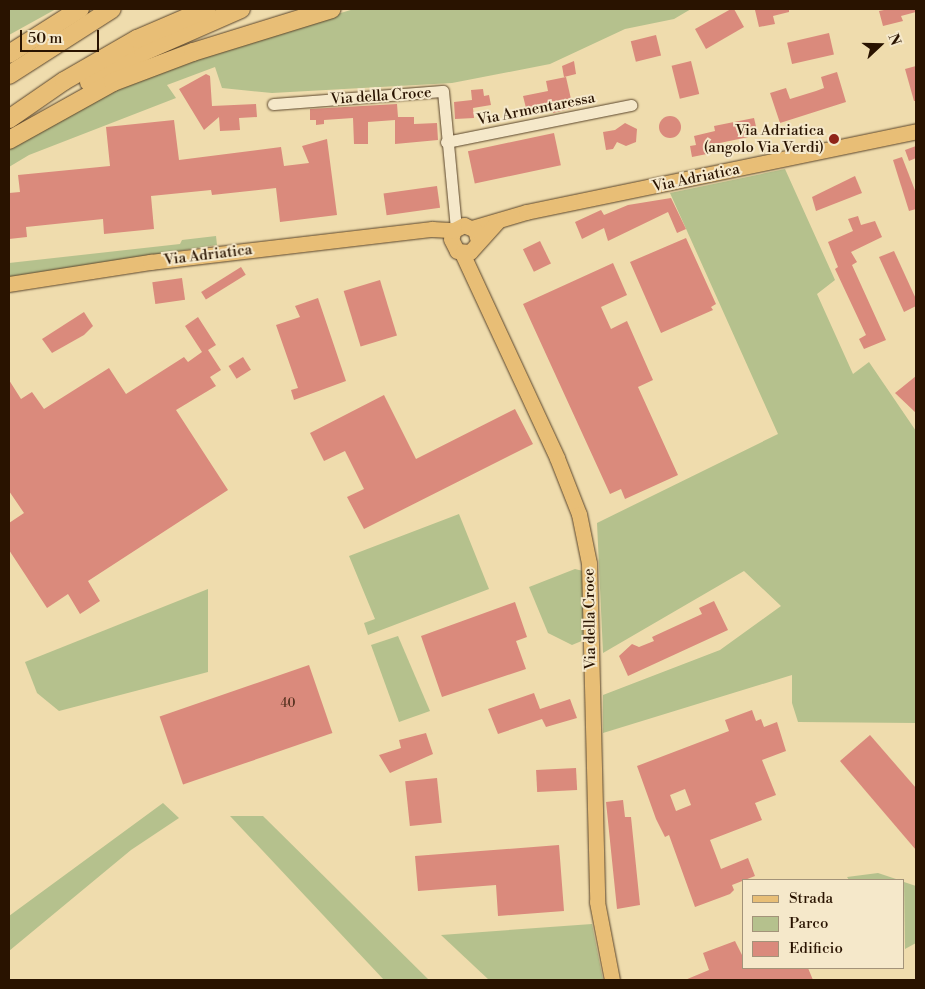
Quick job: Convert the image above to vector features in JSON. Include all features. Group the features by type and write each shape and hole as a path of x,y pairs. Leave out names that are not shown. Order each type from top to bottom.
{"highway":[{"path":"9,54 80,9"},
{"path":"9,75 112,9"},
{"path":"9,119 64,81 137,39 207,9"},
{"path":"9,139 33,118 85,84 143,52 241,9"},
{"path":"9,139 113,82 193,52 332,9"}],"main road":[{"name":"Via Adriatica","path":"893,135 916,127"},
{"name":"Via Adriatica","path":"407,232 469,244 499,220 916,131"},
{"name":"Via Adriatica","path":"9,284 150,262 407,232 455,229 464,225 469,244"},
{"path":"455,229 451,239 469,244"},
{"name":"Via della Croce","path":"469,244 476,279 569,485 585,542 589,563 596,902 612,980"}],"street":[{"name":"Via della Croce","path":"273,104 443,91 455,229"},
{"name":"Via Armentaressa","path":"446,142 632,106"}],"green space":[{"path":"9,9 56,9 9,35"},
{"path":"354,9 691,9 674,19 625,29 550,64 452,83 272,93 222,88 215,67 167,85 176,98 29,155 9,167 9,150 72,109 197,56"},
{"path":"785,169 835,280 817,294 853,374 869,362 916,431 916,723 798,722 792,703 792,675 603,733 603,695 720,650 781,606 744,571 603,653 597,523 778,434 670,193"},
{"path":"216,236 217,245 9,277 9,263 180,244 182,240"},
{"path":"459,514 489,589 368,635 364,623 375,619 349,556"},
{"path":"575,569 583,571 584,640 572,645 548,633 529,587"},
{"path":"208,589 208,672 59,711 37,693 25,662"},
{"path":"398,636 430,711 399,722 371,645"},
{"path":"163,803 179,818 131,850 9,951 9,916"},
{"path":"230,816 263,816 429,980 384,980"},
{"path":"878,873 896,879 848,879 847,877"},
{"path":"905,882 916,886 916,943 905,949"},
{"path":"592,924 603,980 489,980 441,935"}],"building":[{"path":"734,9 744,27 706,49 695,29"},
{"path":"789,9 789,12 773,16 775,24 759,27 755,10"},
{"path":"916,9 916,12 901,16 903,21 883,26 879,11"},
{"path":"829,33 834,54 792,64 787,43"},
{"path":"656,35 661,55 636,62 631,41"},
{"path":"574,61 576,74 564,77 562,66"},
{"path":"691,61 699,94 680,99 672,66"},
{"path":"916,66 916,101 914,101 905,69"},
{"path":"837,72 846,102 780,123 770,93 786,88 790,99 816,91 824,88 821,77"},
{"path":"206,74 210,76 212,106 256,104 257,117 239,118 240,130 220,131 219,117 204,130 179,89"},
{"path":"566,77 573,108 553,113 552,106 527,112 523,96 548,91 546,81"},
{"path":"483,89 484,96 489,95 491,105 473,108 474,118 455,119 454,102 472,100 471,90"},
{"path":"397,104 398,117 414,117 414,124 437,123 438,140 395,144 395,120 368,122 368,144 354,144 353,118 324,120 324,124 316,125 316,120 310,120 310,109"},
{"path":"670,116 678,119 681,127 678,135 670,138 662,135 659,127 662,119"},
{"path":"754,118 758,135 715,144 717,152 692,157 690,146 696,145 694,136 715,131 714,126"},
{"path":"174,120 179,160 281,147 284,166 309,163 302,146 327,139 337,215 280,222 276,188 212,195 211,190 151,196 154,229 104,234 103,219 26,227 27,237 9,239 9,193 20,192 18,175 110,166 106,127"},
{"path":"625,123 637,129 636,142 626,146 617,142 613,149 606,150 603,132 615,130"},
{"path":"554,133 561,165 475,184 468,151"},
{"path":"916,146 916,158 909,161 905,150"},
{"path":"902,157 916,193 916,209 909,211 893,160"},
{"path":"855,176 862,193 816,211 812,197"},
{"path":"437,186 440,208 387,215 384,194"},
{"path":"671,198 686,229 677,233 668,212 608,241 604,228 582,239 575,222 601,210 604,215 628,205"},
{"path":"858,216 861,225 875,221 882,237 851,252 857,262 852,265 886,340 864,349 859,339 866,335 835,269 838,267 828,242 853,231 848,219"},
{"path":"686,238 716,304 711,307 713,310 661,333 630,262"},
{"path":"540,241 551,263 534,272 523,249"},
{"path":"894,251 916,299 916,306 904,312 879,257"},
{"path":"613,263 627,295 601,307 611,329 627,321 653,380 638,387 678,475 625,499 621,489 610,494 523,304"},
{"path":"241,267 246,275 206,300 201,292"},
{"path":"182,278 185,300 155,304 152,282"},
{"path":"380,280 397,335 361,347 344,291"},
{"path":"318,298 346,381 294,400 291,390 298,388 276,325 300,317 295,306"},
{"path":"84,312 93,326 84,335 52,353 42,339"},
{"path":"198,317 216,345 208,350 221,370 210,377 216,386 176,410 228,490 88,581 100,601 80,614 68,594 47,608 9,550 9,523 24,513 9,491 9,380 21,399 32,392 44,409 109,368 126,394 184,357 188,362 202,352 185,326"},
{"path":"243,357 251,370 237,379 229,366"},
{"path":"916,376 916,413 895,393"},
{"path":"384,395 416,459 515,409 533,444 364,529 347,497 364,489 345,451 324,461 310,433"},
{"path":"714,601 728,630 628,676 619,656 632,644 639,647 654,641 652,637 702,614 699,608"},
{"path":"515,602 527,637 516,641 526,669 442,697 421,636"},
{"path":"309,665 332,733 183,785 160,716"},
{"path":"534,693 540,709 570,699 577,718 546,727 542,719 498,734 488,709"},
{"path":"752,710 756,721 761,719 764,727 777,722 786,751 762,760 776,795 755,803 762,820 710,840 721,869 748,858 755,876 742,879 742,881 732,885 734,890 730,894 695,907 669,835 665,837 656,819 637,766 729,731 725,720","holes":["685,789 691,805 676,811 670,795"]},
{"path":"426,733 433,754 390,773 379,755 401,748 399,740"},
{"path":"870,735 916,788 916,850 840,761"},
{"path":"576,768 577,790 537,792 536,770"},
{"path":"437,778 442,823 410,826 405,781"},
{"path":"623,800 625,817 631,817 640,905 617,909 606,802"},
{"path":"559,845 564,911 498,916 496,885 418,891 415,856"},
{"path":"735,941 742,955 742,969 808,969 813,980 685,980 709,970 703,953"}],"place":[{"name":"Via Adriatica (angolo Via Verdi)","path":"834,139"}]}
